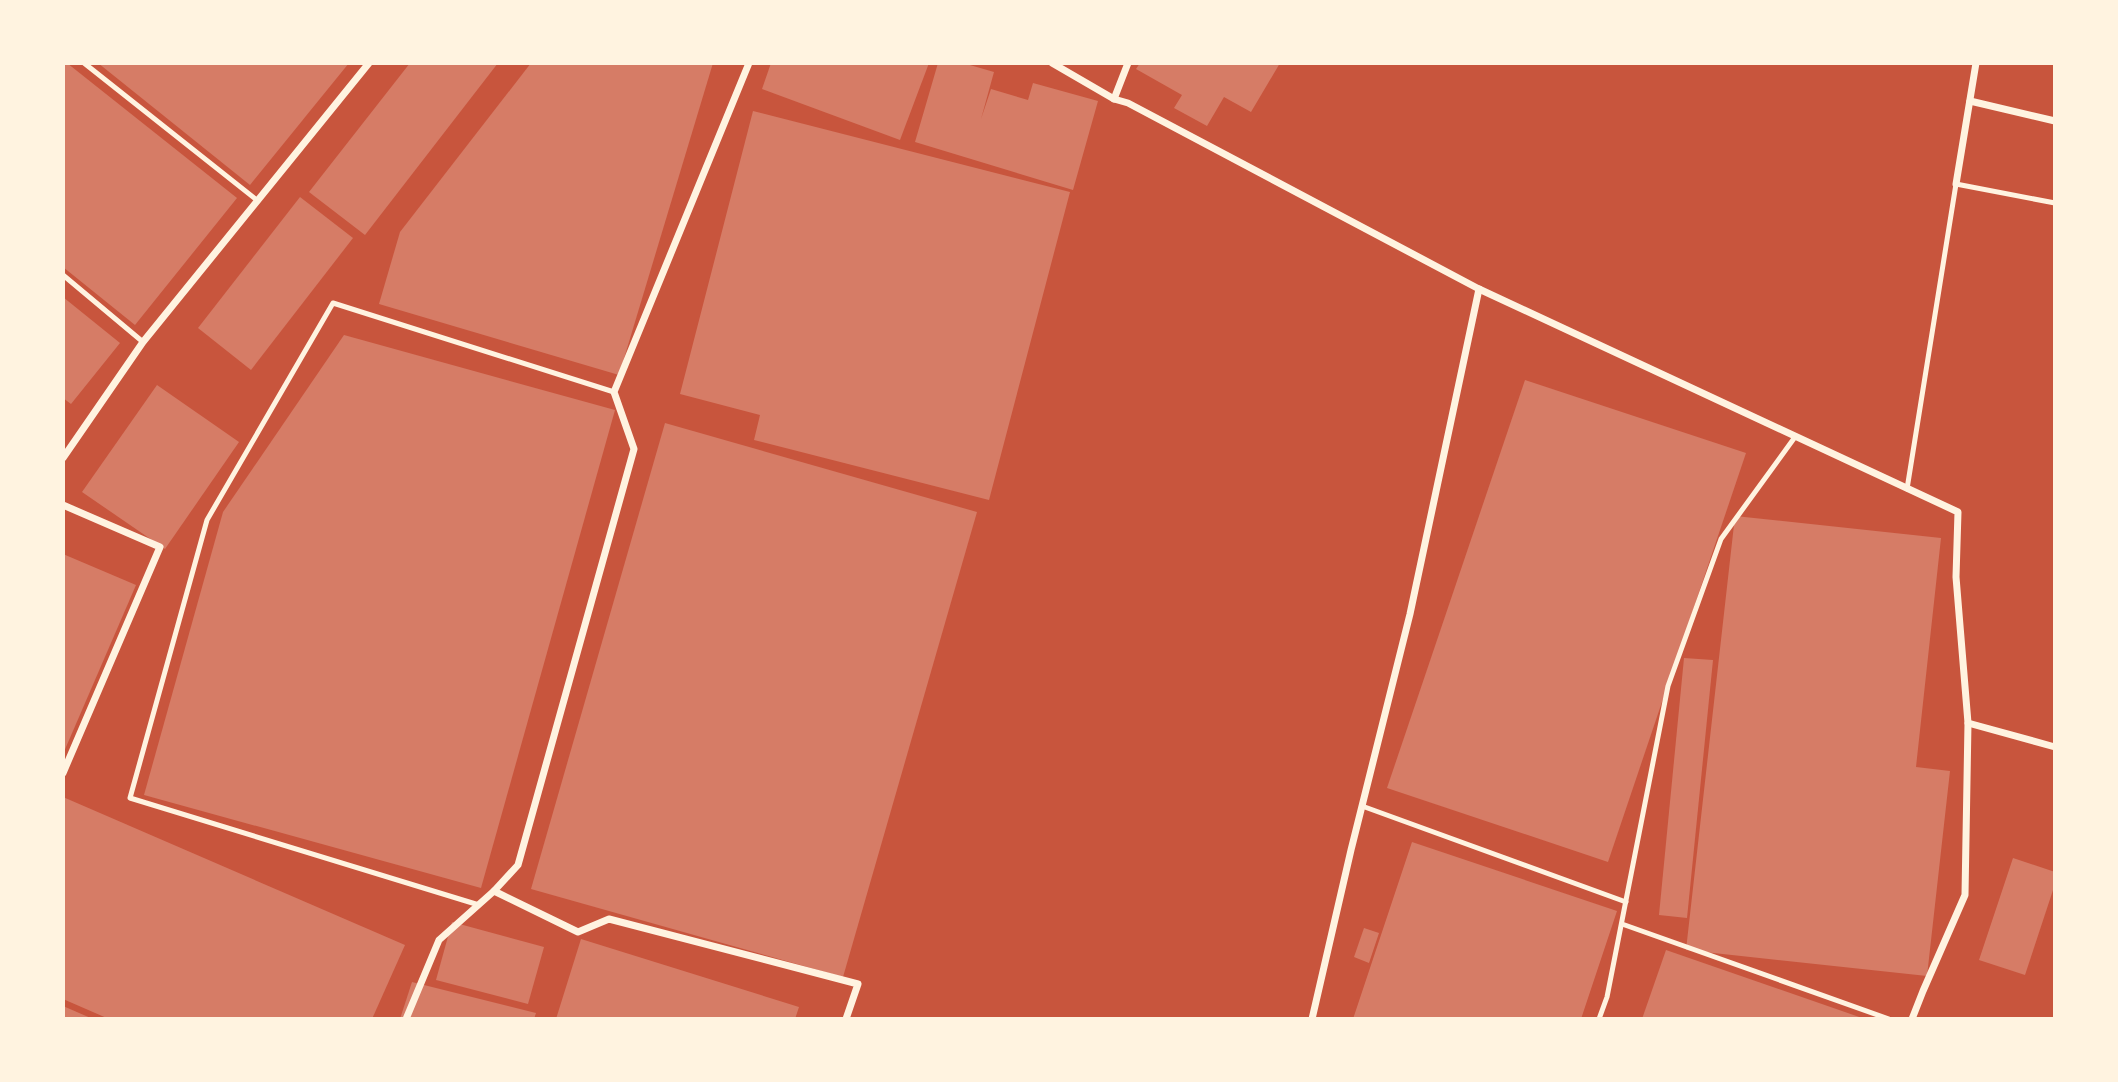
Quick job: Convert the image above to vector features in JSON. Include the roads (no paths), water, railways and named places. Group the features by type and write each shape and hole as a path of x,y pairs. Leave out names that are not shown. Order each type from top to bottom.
{"street":[{"path":"63,458 144,342 369,63"},
{"path":"406,1019 439,940 494,891 518,865 634,449 614,391 749,63"},
{"path":"1052,63 1114,99 1128,103 1479,289 1958,512 1956,577 1968,723 1965,895 1912,1019"},
{"path":"1114,99 1128,63"},
{"path":"1956,184 1976,63"},
{"path":"1970,101 2055,121"},
{"path":"1312,1019 1410,614 1479,289"},
{"path":"63,505 160,547 63,773"},
{"path":"1968,723 2055,747"},
{"path":"494,891 578,932 609,919 858,984 846,1019"}],"lane":[{"path":"84,63 258,201"},
{"path":"1907,489 1956,184 2055,203"},
{"path":"63,275 144,342"},
{"path":"479,905 130,798 207,520 333,303 614,391"},
{"path":"1599,1019 1607,997 1668,686 1721,539 1796,437"},
{"path":"1362,806 1626,902"},
{"path":"1622,924 1889,1019"}]}
